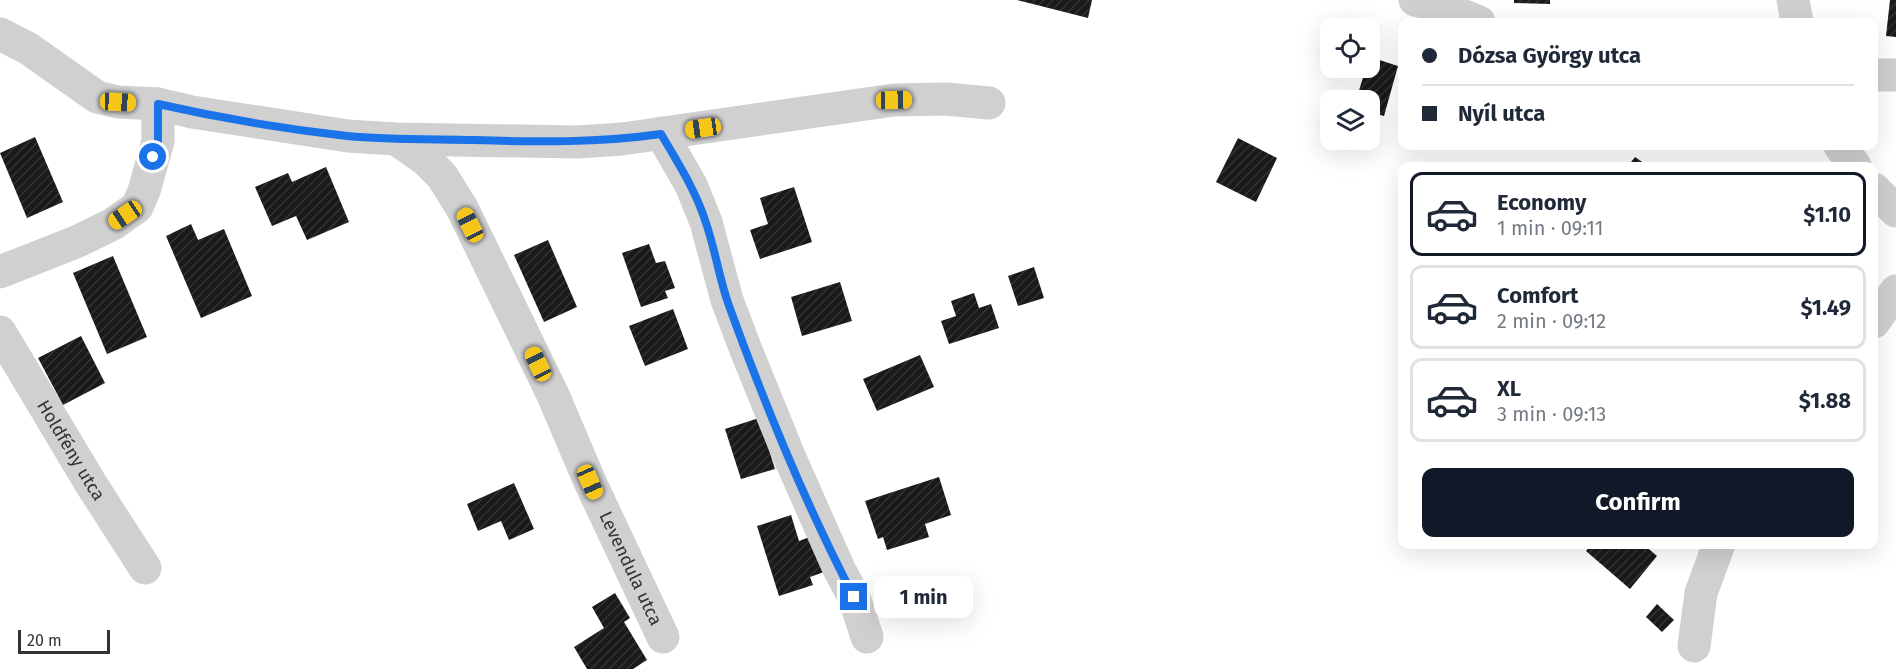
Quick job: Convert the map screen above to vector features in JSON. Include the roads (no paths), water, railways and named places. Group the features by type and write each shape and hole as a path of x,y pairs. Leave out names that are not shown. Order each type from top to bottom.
{"street":[{"path":"1415,0 1474,13"},
{"path":"1793,0 1796,18"},
{"path":"0,34 29,49 97,97 118,102 158,104 192,112 348,136 577,142 622,140 894,100 946,99 989,103"},
{"path":"1878,75 1896,75"},
{"path":"0,272 76,242 113,224 137,207 144,191 158,141 158,104"},
{"path":"661,134 691,185 706,222 727,300 746,350 798,478 854,597 867,637"},
{"name":"Levendula utca","path":"396,139 426,160 442,176 462,208 553,395 594,491 663,637"},
{"path":"442,176 452,140"},
{"path":"1878,193 1896,211"},
{"path":"1878,316 1896,291"},
{"name":"Holdfény utca","path":"0,332 91,484 145,568"},
{"path":"1694,646 1701,593 1717,549"}]}
